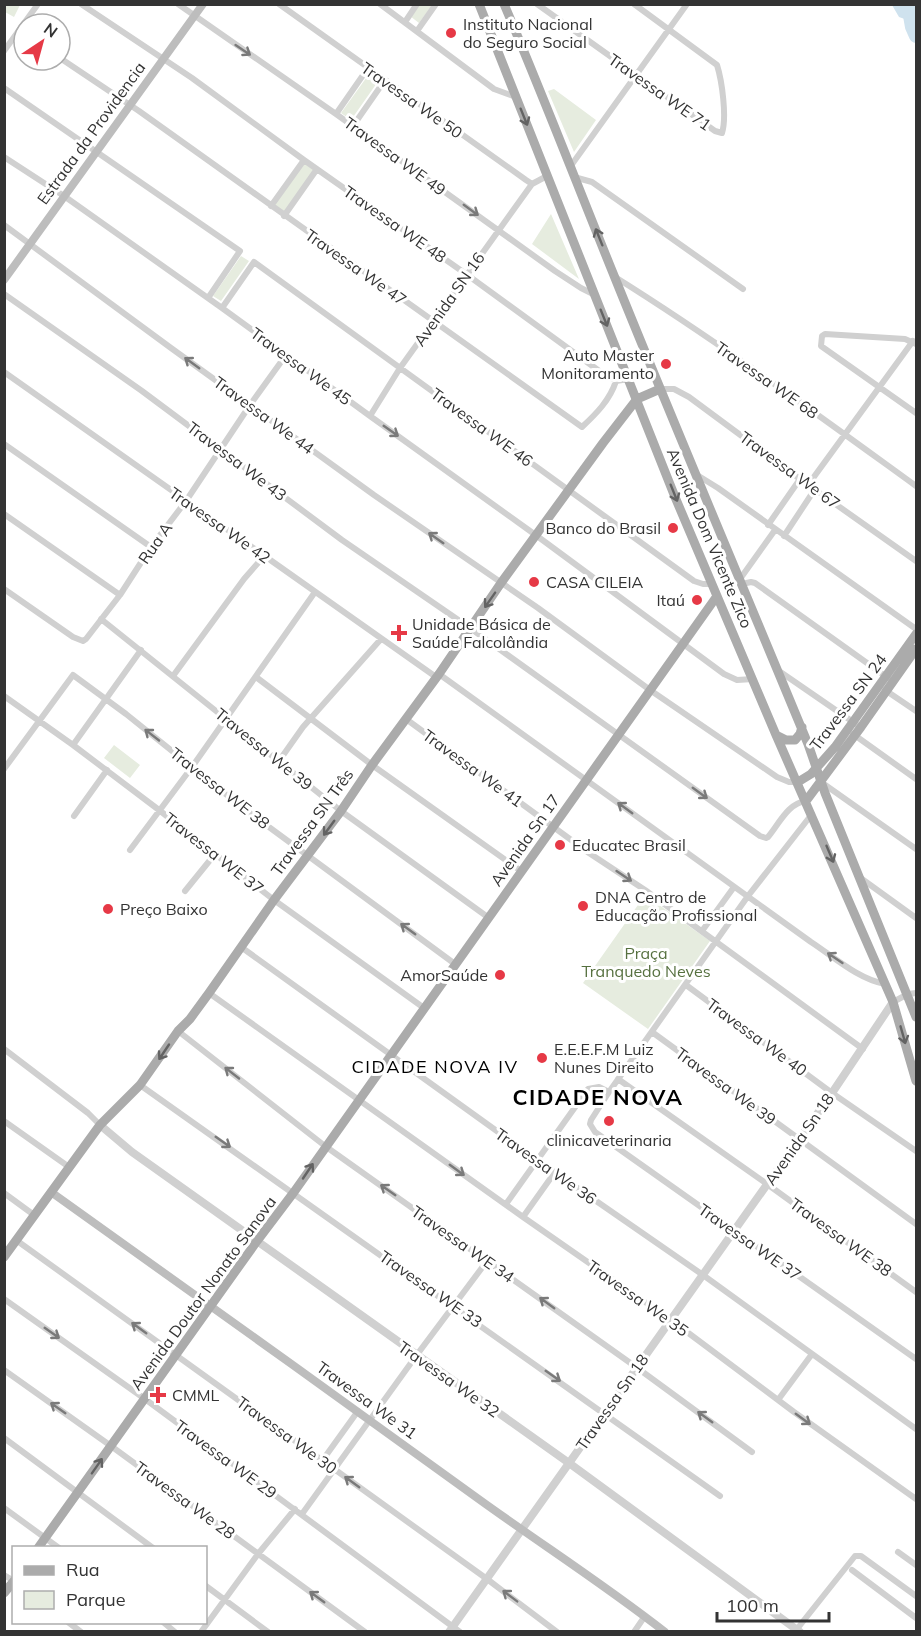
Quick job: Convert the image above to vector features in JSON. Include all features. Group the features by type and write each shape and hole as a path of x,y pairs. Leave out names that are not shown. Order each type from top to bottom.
{"main road":[{"name":"Estrada da Providencia","path":"4,280 203,4"},
{"name":"Avenida Dom Vicente Zico","path":"479,4 675,497 776,735 886,984 916,1081"},
{"path":"504,4 534,74 658,390 637,399"},
{"name":"Avenida Dom Vicente Zico","path":"658,390 684,462 697,475 779,671 861,879 912,993 916,1017"},
{"name":"Travessa SN Três","path":"4,1257 100,1125 141,1085 178,1031 209,993 274,900 341,811 501,583 637,399"},
{"path":"684,643 717,596"},
{"name":"Travessa SN 24","path":"890,680 915,638"},
{"name":"Avenida Sn 17","path":"391,1055 684,643"},
{"name":"Travessa SN 24","path":"806,801 821,782 854,729 916,649"},
{"path":"776,735 786,740 795,740 802,728"},
{"name":"Travessa SN 24","path":"798,782 816,769 854,729"},
{"name":"Avenida Doutor Nonato Sanova","path":"39,1546 391,1055"},
{"name":"Travessa We 31","path":"51,1192 665,1632"}],"street":[{"name":"Travessa WE 48","path":"81,4 192,78 616,381"},
{"name":"Travessa WE 49","path":"178,4 581,288 596,296"},
{"name":"Travessa We 50","path":"279,4 532,184"},
{"path":"380,4 494,89 516,97"},
{"path":"405,22 417,4"},
{"path":"417,31 436,4"},
{"name":"Travessa WE 71","path":"537,4 721,134 725,123 717,65 670,30"},
{"path":"634,4 670,30"},
{"path":"687,4 572,172 592,182 743,290"},
{"name":"Travessa We 47","path":"72,66 582,428 604,404 616,381"},
{"path":"336,114 368,68"},
{"path":"353,126 385,80"},
{"path":"4,88 240,251 208,298"},
{"name":"Travessa We 45","path":"4,157 64,196 208,298 537,536"},
{"path":"271,206 304,160"},
{"path":"284,216 317,169"},
{"path":"532,184 548,176"},
{"name":"Avenida SN 16","path":"370,416 400,368 532,184"},
{"name":"Travessa We 44","path":"4,225 374,495 501,583"},
{"name":"Travessa WE 46","path":"222,308 254,262 694,581 712,584"},
{"name":"Travessa WE 68","path":"614,277 676,316 916,486"},
{"name":"Travessa We 43","path":"4,294 74,342 342,540 470,628"},
{"path":"808,484 879,386 915,343 905,339 825,334 821,339 821,345 879,386 916,413"},
{"name":"Rua A","path":"4,590 73,637 83,641 86,639 120,595 150,547 186,501 286,355"},
{"name":"Travessa We 42","path":"4,372 381,639 437,676"},
{"path":"616,381 629,379"},
{"name":"Travessa We 67","path":"658,390 674,389 689,397 916,561"},
{"path":"4,444 150,547"},
{"path":"697,475 916,629"},
{"path":"768,525 800,478"},
{"path":"784,536 815,489"},
{"path":"4,514 120,595"},
{"path":"775,530 741,581 755,584 890,680"},
{"path":"537,536 729,677 737,680 753,679"},
{"path":"173,676 238,587 264,556"},
{"path":"501,583 650,690 777,777 789,782 798,782"},
{"path":"130,850 315,592"},
{"name":"Travessa We 39","path":"101,619 341,811 489,918"},
{"path":"470,628 762,837 768,837 796,803 806,801"},
{"path":"279,761 311,717 381,639"},
{"path":"73,745 141,650"},
{"path":"779,671 916,779"},
{"name":"Travessa WE 38","path":"40,721 73,675 243,808 455,964"},
{"path":"437,676 862,976 886,984"},
{"path":"256,677 372,765 521,871"},
{"path":"883,689 916,711"},
{"name":"Travessa WE 37","path":"4,696 73,745 274,900 424,1008"},
{"name":"Travessa We 41","path":"406,719 717,942"},
{"path":"4,769 40,721"},
{"path":"74,816 106,770"},
{"path":"821,782 916,849"},
{"path":"506,1204 588,1089 599,1087 609,1092 748,896 812,814"},
{"path":"185,891 215,854"},
{"path":"861,879 916,918"},
{"path":"702,931 734,886"},
{"path":"717,942 863,1049"},
{"path":"241,947 391,1055"},
{"name":"Travessa We 40","path":"686,985 832,1093 916,1151"},
{"path":"209,993 358,1099"},
{"path":"893,1002 912,993"},
{"name":"Avenida Sn 18","path":"703,1275 863,1049 893,1002"},
{"name":"Travessa WE 34","path":"178,1031 325,1146 752,1452"},
{"name":"Travessa We 39","path":"652,1032 916,1224"},
{"path":"4,1049 88,1113 100,1125"},
{"name":"Travessa We 36","path":"391,1055 703,1275"},
{"name":"Travessa WE 38","path":"618,1079 916,1292"},
{"name":"Travessa WE 33","path":"141,1085 720,1496"},
{"name":"Travessa WE 37","path":"609,1092 591,1120 590,1124 595,1132 916,1359"},
{"name":"Travessa We 35","path":"358,1099 671,1320 916,1499"},
{"path":"4,1121 69,1167"},
{"name":"Travessa We 32","path":"100,1125 132,1152 799,1630"},
{"path":"523,1217 555,1172"},
{"path":"4,1193 34,1215"},
{"name":"Travessa We 30","path":"16,1240 487,1579 557,1632"},
{"path":"460,1632 451,1629 302,1514 487,1261"},
{"path":"703,1275 916,1429"},
{"name":"Travessa Sn 18","path":"521,1530 703,1275"},
{"name":"Travessa WE 29","path":"4,1299 302,1514"},
{"path":"778,1400 812,1354"},
{"name":"Travessa We 28","path":"4,1370 365,1632"},
{"path":"322,1461 358,1411"},
{"path":"4,1438 150,1546"},
{"path":"4,1508 56,1546"},
{"path":"207,1624 258,1554 295,1509"},
{"path":"451,1629 521,1530"},
{"path":"898,1552 916,1565"},
{"path":"799,1630 850,1568 855,1556 861,1556 916,1596"},
{"path":"850,1568 916,1618"},
{"path":"207,1587 268,1632"},
{"path":"634,1632 645,1617"}],"green space":[{"path":"5,4 20,5 16,12 12,12 12,16 5,12"},
{"path":"419,5 432,5 419,23 410,16"},
{"path":"369,74 379,80 351,120 341,113"},
{"path":"554,89 596,120 574,152 548,91"},
{"path":"304,160 317,169 284,216 271,206"},
{"path":"551,214 579,279 532,244"},
{"path":"241,256 249,261 221,301 213,296"},
{"path":"114,745 140,765 130,778 104,758"},
{"name":"Praça Tranquedo Neves","path":"645,895 710,941 648,1029 583,983"}],"water":[{"path":"892,5 916,5 916,23 899,17"}],"waterway":[{"path":"908,4 916,36"}],"place":[{"name":"Instituto Nacional do Seguro Social","path":"451,33"},
{"name":"Auto Master Monitoramento","path":"666,364"},
{"name":"Banco do Brasil","path":"673,528"},
{"name":"CASA CILEIA","path":"534,582"},
{"name":"Itaú","path":"697,600"},
{"name":"Unidade Básica de Saúde Falcolândia","path":"399,633"},
{"name":"Educatec Brasil","path":"560,845"},
{"name":"DNA Centro de Educação Profissional","path":"583,906"},
{"name":"Preço Baixo","path":"108,909"},
{"name":"AmorSaúde","path":"500,975"},
{"name":"E.E.E.F.M Luiz Nunes Direito","path":"542,1058"},
{"name":"clinicaveterinaria","path":"609,1121"},
{"name":"CMML","path":"158,1395"}],"district":[{"name":"CIDADE NOVA IV","path":"435,1067"},
{"name":"CIDADE NOVA","path":"598,1097"}]}
